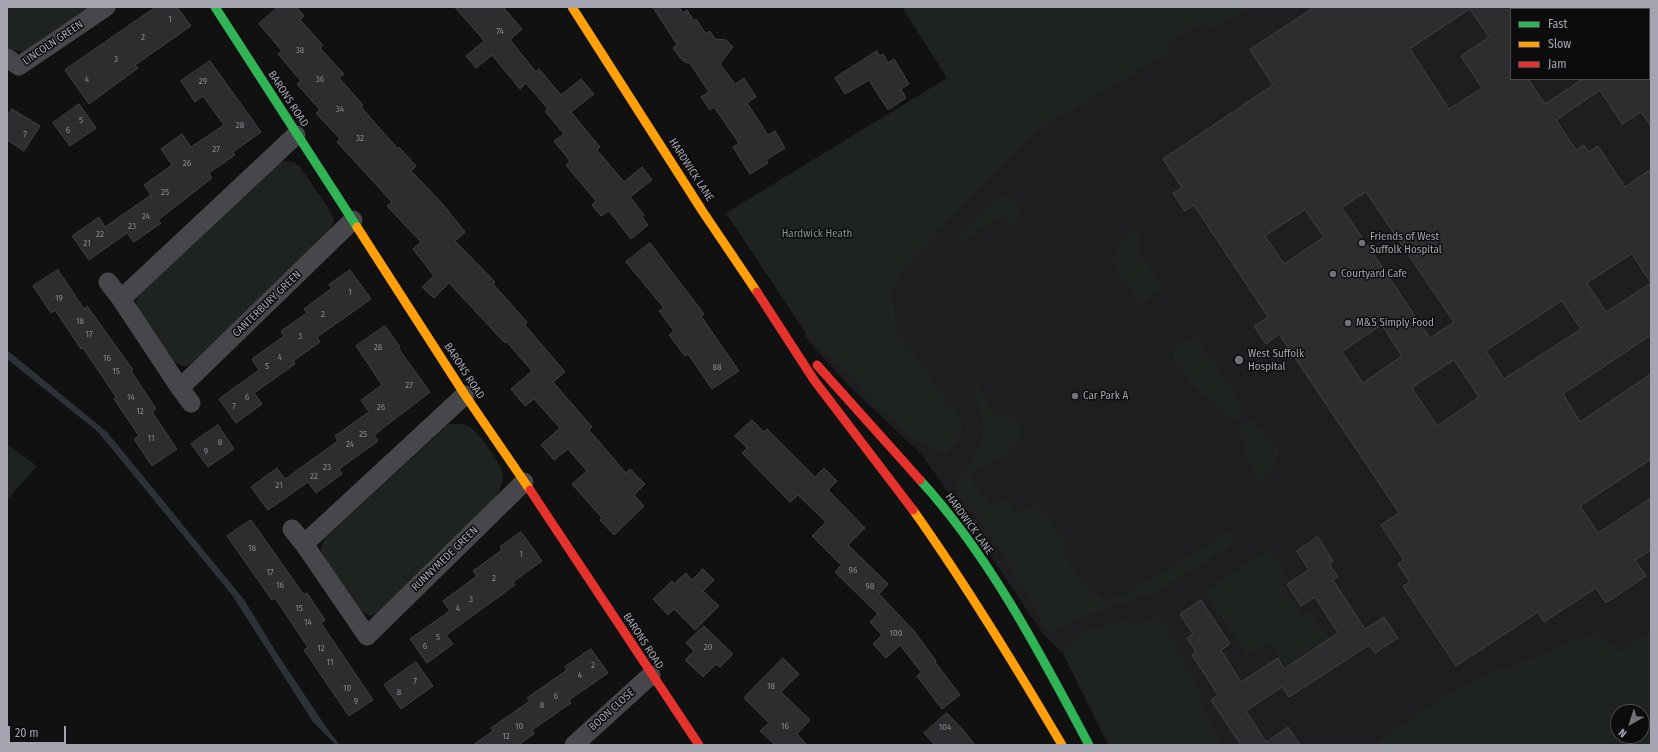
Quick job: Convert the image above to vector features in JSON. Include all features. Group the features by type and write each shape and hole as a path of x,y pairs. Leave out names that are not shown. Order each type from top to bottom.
{"street":[{"name":"LINCOLN GREEN","path":"20,67 106,7"},
{"name":"BARONS ROAD","path":"215,7 465,395 585,572 651,675 699,745"},
{"name":"HARDWICK LANE","path":"572,7 703,212 793,344 814,380 898,488 956,572 998,638 1062,745"},
{"path":"121,300 296,134"},
{"name":"CANTERBURY GREEN","path":"108,282 186,396 353,220"},
{"name":"HARDWICK LANE","path":"793,344 824,371 928,486 973,548 1038,650 1089,745"},
{"path":"304,544 465,395"},
{"name":"RUNNYMEDE GREEN","path":"292,529 304,544 370,642 524,482"},
{"name":"BOON CLOSE","path":"574,745 651,675"}],"shaded area":[{"name":"West Suffolk Hospital","path":"1179,7 1651,7 1651,745 1108,745 1063,654 1043,634 921,454 848,385 804,336 873,266"},
{"path":"7,350 107,432 245,601 276,652 328,730 340,745 336,745 313,722 232,595 97,431 7,359"}],"green space":[{"path":"7,7 92,7 24,52 7,50"},
{"name":"Hardwick Heath","path":"902,7 1250,7 1209,31 1203,23 1164,46 1168,53 1036,131 953,214 910,263 892,288 896,329 958,416 961,423 961,437 946,454 916,439 875,406 847,373 809,338 726,213 947,78"},
{"path":"282,161 294,162 300,167 330,210 334,220 330,231 321,243 193,362 185,367 174,362 137,309 136,301 140,294 273,166"},
{"path":"1004,194 1018,207 1021,215 1010,226 1003,216 965,238 957,246 959,254 953,252 961,233"},
{"path":"1140,228 1141,255 1164,288 1140,305 1110,260 1117,253 1127,233"},
{"path":"1195,334 1246,411 1232,421 1189,380 1173,356 1174,350"},
{"path":"977,385 999,420 1011,412 1023,432 1013,449 977,469 971,480 990,504 1009,501 1018,515 1038,503 1067,547 1063,554 1082,580 1100,597 1107,601 1124,595 1235,529 1231,546 1153,594 1107,607 1050,633 1004,558 954,485 972,461 982,438 982,414 969,387"},
{"path":"1251,419 1279,450 1274,465 1257,483 1237,429"},
{"path":"449,424 465,425 474,430 499,464 503,475 502,484 495,499 380,612 370,616 360,610 325,559 321,549 324,539"},
{"path":"7,444 37,466 7,500"},
{"path":"1269,549 1289,580 1282,585 1302,616 1310,611 1328,638 1285,667 1269,642 1248,656 1205,592"},
{"path":"1160,616 1197,689 1221,745 1111,745 1063,654 1074,640 1089,630 1107,624 1124,622 1142,623"},
{"path":"1593,632 1621,651 1651,632 1651,745 1374,745 1454,691 1497,671 1566,645"}],"building":[{"path":"156,7 177,7 191,26 135,65 138,68 89,104 65,70"},
{"path":"278,7 296,7 304,16 300,20 323,45 320,48 344,74 339,78 363,105 361,107 398,149 399,147 416,166 411,171 440,201 465,232 455,241 495,282 493,284 527,322 525,325 565,372 553,382 592,427 589,430 626,473 630,469 645,484 634,495 644,506 614,535 600,520 602,518 572,484 587,471 568,449 554,460 541,445 560,428 534,399 525,406 511,389 532,371 506,341 505,343 449,283 434,298 422,287 434,276 413,249 421,242 387,206 392,202 337,142 340,139 316,113 320,110 297,84 301,81 278,54 282,51 259,24"},
{"path":"455,7 503,7 522,29 510,40 536,72 539,69 561,95 581,79 594,94 571,112 600,147 597,150 624,182 642,167 652,180 630,197 644,215 642,217 648,225 631,239 609,211 601,216 592,205 596,201 566,165 570,161 554,141 564,134 545,111 548,109 526,83 520,89 492,55 476,68 466,56 484,41"},
{"path":"653,7 679,7 683,13 687,10 694,21 696,19 706,34 710,31 715,39 726,40 733,47 720,64 735,84 744,78 756,97 747,103 768,135 775,131 785,148 766,160 768,163 750,174 733,147 739,143 714,107 710,110 701,97 709,92 689,62 686,63 684,60 683,61 673,48 677,45"},
{"path":"1315,7 1511,7 1510,80 1529,80 1545,104 1581,80 1651,79 1651,126 1641,112 1622,124 1600,90 1556,120 1576,150 1584,145 1589,152 1598,146 1625,187 1651,169 1651,283 1651,335 1563,394 1580,422 1651,374 1651,459 1580,506 1598,533 1651,498 1651,550 1635,560 1646,576 1606,603 1596,588 1544,622 1538,612 1456,666 1403,586 1410,582 1398,564 1404,560 1381,525 1399,513 1279,334 1266,344 1254,326 1268,317 1194,205 1185,211 1173,193 1182,188 1163,159 1273,85 1250,50","holes":["1470,9 1489,37 1461,56 1482,88 1449,109 1410,49","1366,192 1454,322 1430,338 1342,208","1305,210 1324,237 1284,264 1265,236","1632,254 1651,283 1606,312 1587,283","1562,301 1581,329 1504,379 1486,351","1382,325 1402,356 1363,383 1342,352","1454,360 1479,397 1437,426 1412,388"]},
{"path":"877,51 880,56 883,54 888,63 894,59 909,84 901,89 906,98 888,110 869,80 845,94 835,78"},
{"path":"210,61 261,132 233,152 235,155 209,173 212,178 158,220 161,223 134,242 127,233 89,260 72,236 99,217 105,227 151,195 144,185 172,165 161,149 182,134 191,147 224,125 203,96 195,102 181,81"},
{"path":"79,104 96,128 70,146 53,123"},
{"path":"12,109 40,126 24,151 7,140 7,117"},
{"path":"650,243 704,314 701,316 739,371 712,389 688,354 685,356 669,335 674,331 659,311 664,308 626,262"},
{"path":"58,270 84,309 87,306 133,370 131,371 156,409 152,412 177,449 152,466 134,439 139,436 114,399 116,397 55,310 51,313 33,286"},
{"path":"350,270 371,299 317,337 320,342 293,361 295,364 254,393 262,404 236,423 219,399 259,370 252,359 284,336 281,331 307,313 304,309 332,288 329,285"},
{"path":"385,326 400,347 398,348 430,392 374,435 378,441 339,469 342,474 316,493 308,482 268,510 251,487 277,468 285,479 338,441 335,436 369,412 361,400 382,385 356,346"},
{"path":"752,420 764,432 767,429 815,477 824,468 837,481 828,490 865,528 848,545 888,584 879,594 914,631 960,695 942,709 917,676 921,672 900,645 886,658 873,644 882,635 870,622 878,614 835,572 841,565 812,536 826,522 798,495 790,502 742,453 747,448 735,436"},
{"path":"218,425 234,449 208,467 191,444"},
{"path":"251,520 304,595 307,593 325,620 321,623 373,700 349,716 304,650 308,647 275,598 272,600 227,536"},
{"path":"521,532 542,561 513,582 515,585 446,635 453,644 427,663 410,639 450,611 443,601 477,576 473,571 502,550 500,547"},
{"path":"1318,537 1333,561 1329,564 1338,577 1333,580 1365,629 1384,617 1398,638 1375,653 1369,645 1289,697 1282,687 1246,711 1266,742 1288,727 1300,745 1241,745 1211,700 1218,695 1192,655 1196,652 1187,638 1193,634 1180,614 1201,600 1230,644 1221,650 1241,682 1278,658 1284,669 1338,633 1315,597 1301,606 1287,584 1309,570 1297,551"},
{"path":"703,569 714,580 703,591 719,606 695,630 674,609 668,615 653,599 672,581 674,584 686,573 692,580"},
{"path":"704,626 733,654 720,667 716,664 703,677 685,660 694,651 686,643"},
{"path":"591,649 608,673 569,700 571,703 532,730 534,734 518,745 473,745 493,731 491,728 530,701 527,698 567,670 565,667"},
{"path":"783,658 799,674 781,692 810,720 797,734 807,745 775,745 760,731 769,723 744,698"},
{"path":"416,662 433,686 401,709 384,685"},
{"path":"947,713 975,745 935,745 924,733"}],"traffic: fast":[{"path":"215,7 357,227"},
{"path":"920,480 969,540 991,573 1033,641 1089,745"}],"traffic: slow":[{"path":"572,7 703,212 757,292"},
{"path":"357,227 465,395 530,490"},
{"path":"913,510 990,626 1062,745"}],"traffic: jam":[{"path":"757,292 814,380 913,510"},
{"path":"817,365 920,480"},
{"path":"530,490 699,745"}],"place":[{"name":"Friends of West Suffolk Hospital","path":"1362,243"},
{"name":"Courtyard Cafe","path":"1333,274"},
{"name":"M&S Simply Food","path":"1348,323"},
{"name":"West Suffolk Hospital","path":"1239,360"},
{"name":"Car Park A","path":"1075,396"}]}
